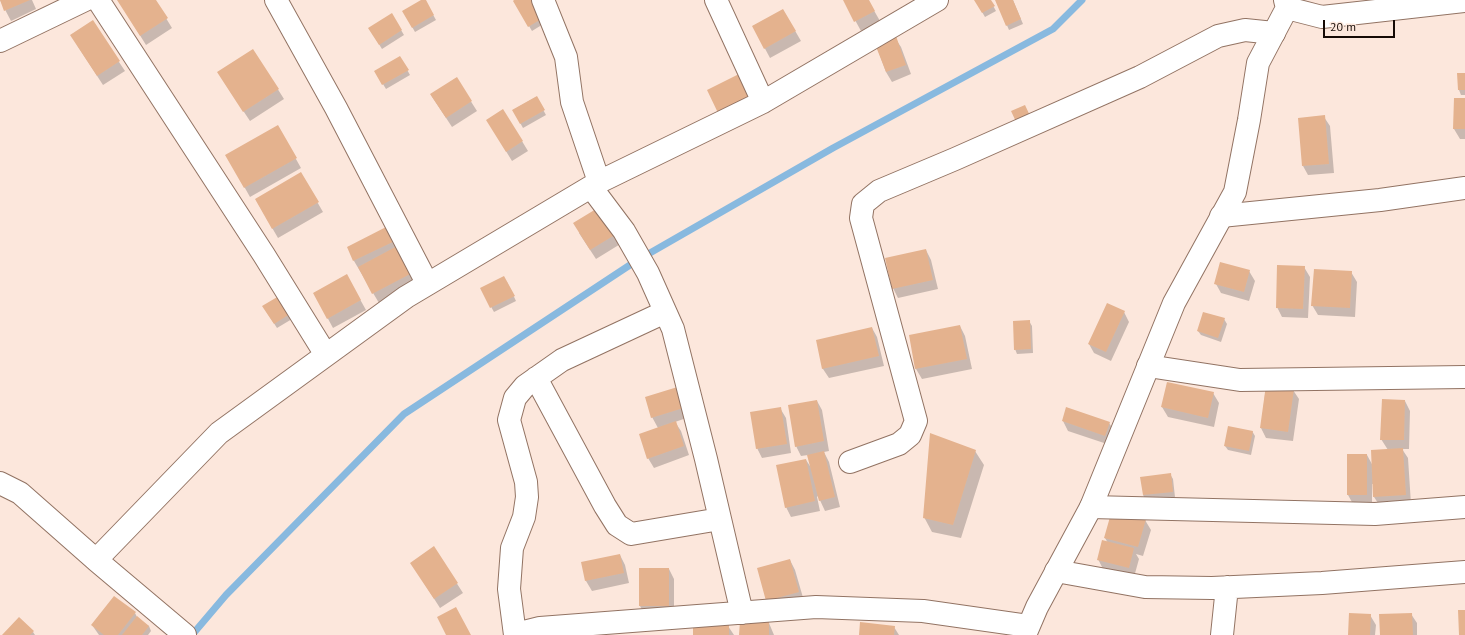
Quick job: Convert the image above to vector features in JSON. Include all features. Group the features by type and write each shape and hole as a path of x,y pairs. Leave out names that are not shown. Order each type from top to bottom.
{"street":[{"path":"0,41 85,0"},
{"path":"98,0 264,254 326,355"},
{"path":"276,0 336,108 428,283"},
{"path":"543,0 566,56 572,102 595,185 624,231 648,274 672,329 706,459 742,613"},
{"path":"716,0 763,102"},
{"path":"96,560 219,433 406,297 595,185 763,102 937,0"},
{"path":"520,635 524,632 540,628 816,607 923,612 1026,631 1037,607 1091,507 1174,302 1235,192 1258,63 1274,33 1286,4 1322,17 1465,1"},
{"path":"850,462 899,444 910,435 916,422 861,218 863,204 879,191 955,160 1140,77 1218,36 1245,30 1274,33"},
{"path":"1221,216 1380,200 1465,188"},
{"path":"515,635 509,589 512,548 524,517 527,498 526,482 509,420 515,398 525,386 562,360 665,312"},
{"path":"1148,366 1240,380 1465,377"},
{"path":"536,378 617,526 631,534 720,519"},
{"path":"0,483 20,493 96,560 185,635"},
{"path":"1091,507 1375,514 1465,507"},
{"path":"1056,571 1145,587 1227,587 1322,583 1465,572"},
{"path":"1222,635 1227,587"}],"building":[{"path":"0,0 30,0 4,11"},
{"path":"117,0 156,0 168,18 140,36"},
{"path":"421,0 426,0 434,15 412,28 402,11"},
{"path":"533,0 543,18 528,27 513,1"},
{"path":"843,0 869,0 875,11 854,22"},
{"path":"974,0 991,0 995,6 982,13"},
{"path":"995,0 1013,0 1021,19 1006,26"},
{"path":"783,9 796,31 764,49 752,26"},
{"path":"392,13 402,30 379,45 368,28"},
{"path":"93,20 120,61 97,76 70,35"},
{"path":"896,36 906,65 886,72 875,44"},
{"path":"253,49 279,89 243,112 217,72"},
{"path":"400,56 409,70 382,85 374,71"},
{"path":"1457,73 1465,73 1465,90 1458,90"},
{"path":"739,74 751,99 719,115 707,90"},
{"path":"457,77 472,101 446,118 430,94"},
{"path":"537,96 545,110 520,124 512,110"},
{"path":"1454,98 1465,98 1465,129 1453,129"},
{"path":"1025,105 1032,120 1018,126 1011,111"},
{"path":"503,109 523,141 506,152 486,120"},
{"path":"1325,115 1329,164 1302,166 1298,118"},
{"path":"278,125 297,158 244,188 225,155"},
{"path":"301,172 319,202 272,229 255,199"},
{"path":"601,206 618,233 590,250 573,223"},
{"path":"390,225 397,240 353,261 347,247"},
{"path":"399,245 414,272 372,294 358,267"},
{"path":"926,249 933,280 892,289 885,258"},
{"path":"1220,262 1250,270 1244,292 1214,284"},
{"path":"1277,265 1305,266 1303,309 1276,308"},
{"path":"1314,269 1352,271 1350,308 1311,306"},
{"path":"347,274 361,300 327,319 313,293"},
{"path":"504,276 515,296 490,308 480,288"},
{"path":"279,296 290,314 274,324 262,306"},
{"path":"1107,303 1125,311 1106,352 1088,344"},
{"path":"1203,312 1225,318 1218,338 1197,331"},
{"path":"1030,320 1031,349 1014,350 1013,321"},
{"path":"960,325 967,359 915,369 909,335"},
{"path":"872,327 879,356 822,369 816,340"},
{"path":"1167,382 1214,392 1208,418 1161,407"},
{"path":"684,385 690,406 651,418 645,397"},
{"path":"1266,385 1294,389 1288,432 1260,428"},
{"path":"1382,399 1405,400 1404,440 1380,440"},
{"path":"817,400 824,441 795,447 788,405"},
{"path":"781,407 787,444 756,449 750,412"},
{"path":"1066,407 1110,422 1105,436 1062,421"},
{"path":"676,421 684,446 647,459 639,434"},
{"path":"1228,426 1253,431 1249,451 1224,446"},
{"path":"930,433 976,450 953,525 923,518"},
{"path":"1403,448 1406,495 1373,497 1371,450"},
{"path":"824,451 835,497 819,501 807,455"},
{"path":"1347,454 1367,454 1367,495 1347,495"},
{"path":"806,459 815,501 785,508 776,465"},
{"path":"1171,473 1173,492 1143,495 1140,477"},
{"path":"1112,510 1146,519 1138,547 1104,538"},
{"path":"1102,540 1134,548 1129,568 1097,560"},
{"path":"434,546 458,583 434,599 410,563"},
{"path":"620,554 624,573 585,581 581,562"},
{"path":"790,559 799,592 766,601 757,568"},
{"path":"639,568 669,568 669,606 639,606"},
{"path":"114,596 136,612 118,635 104,635 91,625"},
{"path":"456,607 471,635 446,635 437,617"},
{"path":"1458,610 1465,610 1465,635 1459,635"},
{"path":"1349,613 1371,614 1370,635 1348,635"},
{"path":"1412,613 1413,635 1380,635 1379,614"},
{"path":"137,616 149,626 142,635 122,635"},
{"path":"19,617 34,631 30,635 2,635"},
{"path":"740,621 769,622 769,635 739,635"},
{"path":"860,622 895,626 894,635 859,635"},
{"path":"693,625 729,625 729,635 693,635"}],"waterway":[{"path":"192,635 226,595 404,414 636,261 833,148 1053,29 1082,0"}]}
